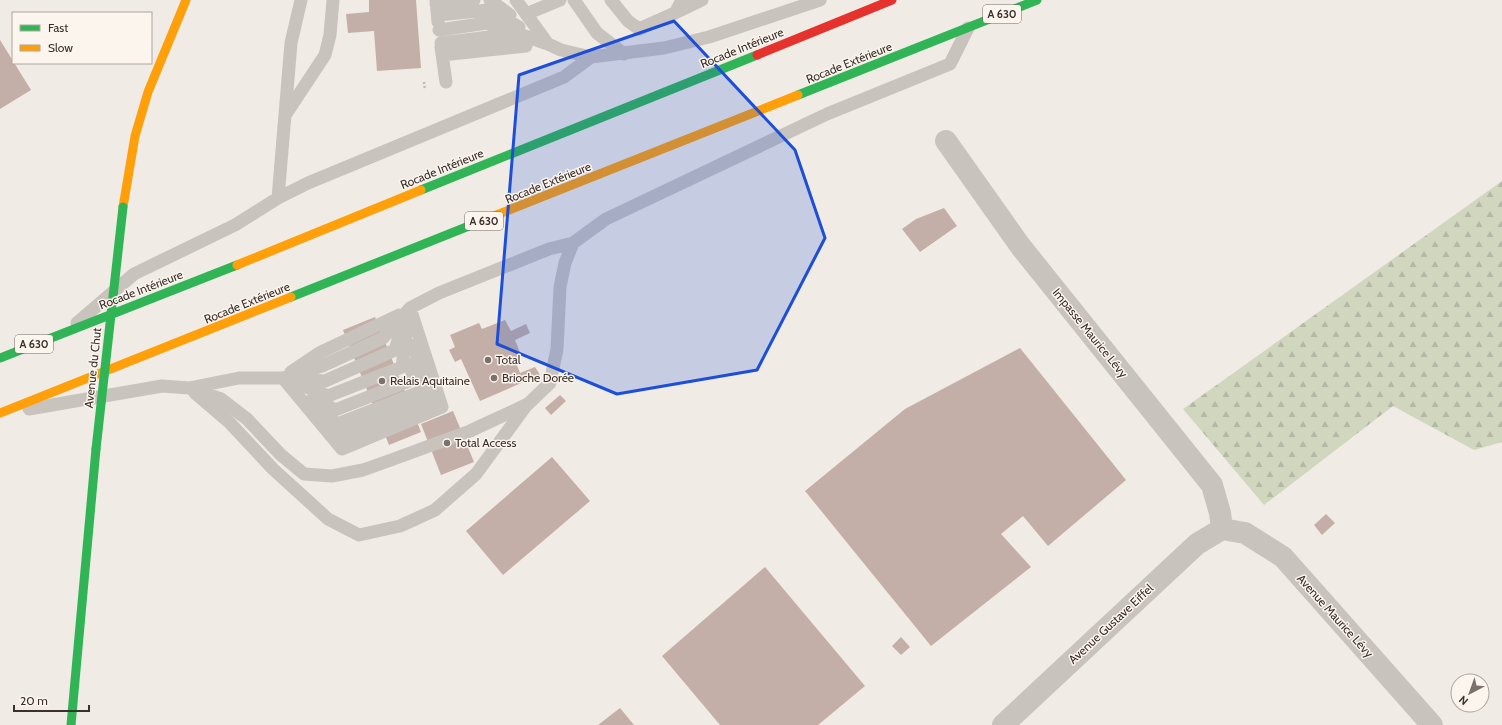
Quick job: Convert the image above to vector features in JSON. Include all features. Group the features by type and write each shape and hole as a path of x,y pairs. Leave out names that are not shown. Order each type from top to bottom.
{"main road":[{"name":"Avenue du Chut","path":"71,725 96,449 123,207 135,136 148,92 186,0"},
{"name":"Rocade Intérieure","path":"0,358 150,300 892,0"},
{"name":"Rocade Extérieure","path":"0,414 1037,0"}],"street":[{"name":"Impasse Maurice Lévy","path":"946,141 1021,247 1212,485 1220,513 1222,528"},
{"name":"Avenue Gustave Eiffel","path":"1003,725 1197,544 1222,528"},
{"name":"Avenue Maurice Lévy","path":"1222,528 1245,533 1283,557 1432,725"}],"lane":[{"path":"278,198 291,43 301,0"},
{"path":"285,116 325,55 330,35 333,0"},
{"path":"437,6 474,0"},
{"path":"490,0 548,44"},
{"path":"516,0 548,44"},
{"path":"526,14 560,0"},
{"path":"574,0 598,33 624,54"},
{"path":"611,0 628,21 639,29 703,0"},
{"path":"675,14 682,0"},
{"path":"437,6 488,10 561,50 591,57 664,48 709,38 820,0"},
{"path":"437,6 446,82"},
{"path":"439,30 487,23 548,44"},
{"path":"189,388 239,378 283,378 304,373 341,359 383,338 410,308 440,293 525,258 549,249 573,243 606,219 663,191 827,114 950,64 968,28"},
{"path":"442,49 489,37 548,44"},
{"path":"68,331 134,274 235,225 278,198 308,183 564,77 591,57"},
{"path":"189,388 229,422 273,469 328,519 360,535 400,526 435,510 476,474 528,404 550,384 557,349 560,287 564,263 573,243"},
{"path":"283,378 328,396 402,367 410,308"},
{"path":"283,378 337,424 422,391 410,308"},
{"path":"283,378 342,449 442,407 410,308"},
{"path":"0,414 162,386 189,388 221,399 247,419 281,455 304,474 332,476 363,470 470,431 528,404"}],"highlighted area":[{"path":"674,21 795,150 825,238 757,370 617,394 497,344 519,75"}],"green space":[{"path":"1502,181 1502,442 1474,450 1393,406 1264,505 1183,409"}],"building":[{"path":"369,0 416,0 421,68 377,71 374,31 348,33 346,14 369,12"},
{"path":"0,40 12,59 12,64 15,64 31,90 0,109"},
{"path":"944,208 957,226 920,252 902,229 916,219"},
{"name":"Relais Aquitaine","path":"375,317 421,432 389,445 343,330"},
{"name":"Total","path":"505,320 511,331 526,324 530,333 515,340 521,355 514,358 520,373 535,367 540,375 480,401 461,359 455,362 449,350 455,347 450,335 479,323 482,329"},
{"path":"1020,348 1126,480 1048,546 1023,516 1001,534 1031,567 931,646 805,491 905,409"},
{"path":"560,395 566,401 551,415 545,408"},
{"name":"Total Access","path":"453,411 474,462 441,475 421,424"},
{"path":"552,457 590,501 503,575 466,531"},
{"path":"1326,514 1335,523 1322,535 1314,525"},
{"path":"765,567 865,686 818,725 720,725 662,656"},
{"path":"901,637 910,647 901,655 892,646"},
{"path":"620,708 634,725 598,725"}],"traffic: fast":[{"path":"798,95 1037,0"},
{"path":"421,190 757,55"},
{"path":"96,449 123,207"},
{"path":"291,297 489,218"},
{"path":"0,358 237,265"},
{"path":"71,725 96,449"}],"traffic: slow":[{"path":"123,207 135,136 148,92 186,0"},
{"path":"489,218 798,95"},
{"path":"237,265 421,190"},
{"path":"0,413 291,297"}],"traffic: jam":[{"path":"757,55 892,0"}],"place":[{"name":"Total","path":"488,360"},
{"name":"Brioche Dorée","path":"494,378"},
{"name":"Relais Aquitaine","path":"382,381"},
{"name":"Total Access","path":"447,443"}]}
